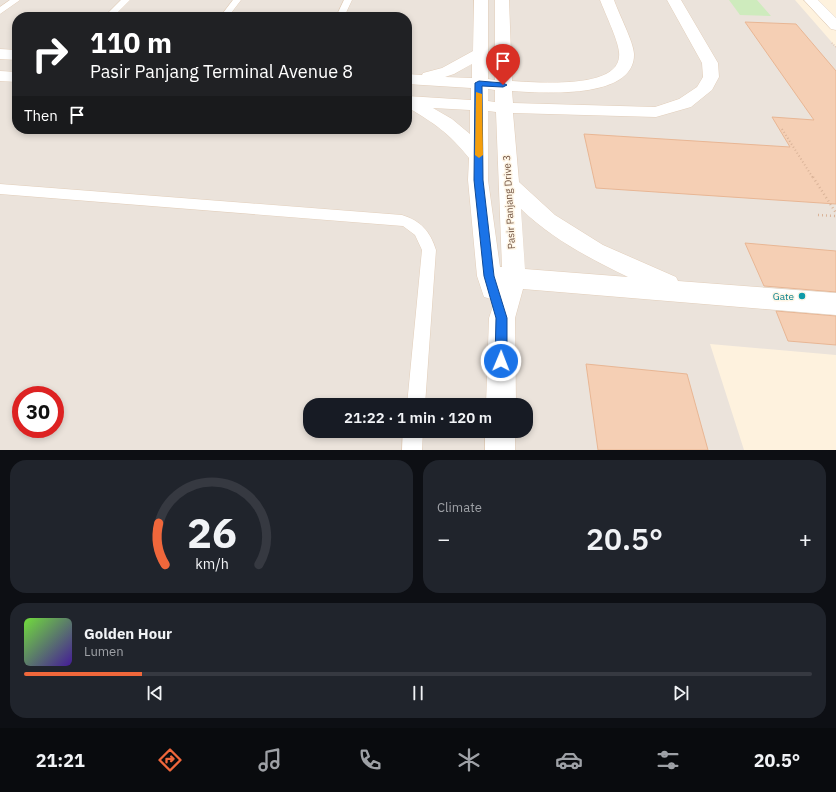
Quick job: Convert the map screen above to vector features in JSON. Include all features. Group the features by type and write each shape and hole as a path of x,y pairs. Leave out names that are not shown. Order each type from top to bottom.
{"street":[{"name":"Pasir Panjang Drive 3","path":"480,0 478,180 489,276 502,318"},
{"name":"Pasir Panjang Drive 3","path":"501,398 502,318 514,278 503,85 502,0"},
{"path":"412,79 548,88 595,84 612,78 626,64 627,52 607,0"},
{"path":"412,101 479,104 545,110 656,112 685,103 704,90 711,77 710,63 674,0"},
{"path":"811,0 836,26"},
{"path":"0,54 12,55"},
{"path":"412,79 448,71 479,54"},
{"path":"0,76 12,77"},
{"path":"412,103 446,123 460,135 479,158"},
{"path":"508,185 547,222 595,251 680,290"},
{"path":"489,276 680,290 836,304"},
{"path":"500,438 500,450"}],"lane":[{"path":"0,11 16,0"},
{"path":"113,12 126,0"},
{"path":"228,12 237,0"},
{"path":"342,12 348,0"},
{"path":"0,189 402,220 414,224 424,234 429,250 417,398"},
{"path":"412,450 413,438"}],"path":[{"path":"782,129 836,213"},
{"path":"818,215 836,216"}],"shaded area":[{"path":"0,0 795,0 836,47 836,355 710,344 744,450 0,450"}],"green space":[{"path":"729,0 757,0 771,16 740,15"}],"building":[{"path":"745,22 796,24 836,71 836,204 596,188 584,134 790,147 772,117 814,120"},
{"path":"745,243 836,251 836,292 764,286"},
{"path":"776,311 836,316 836,345 788,341"},
{"path":"586,364 687,374 708,450 598,450"}],"slow traffic":[{"path":"479,94 479,155"}],"place":[{"name":"Gate","path":"802,296"}],"route":[{"path":"501,361 502,318 489,276 478,180 479,83 503,85"}]}
